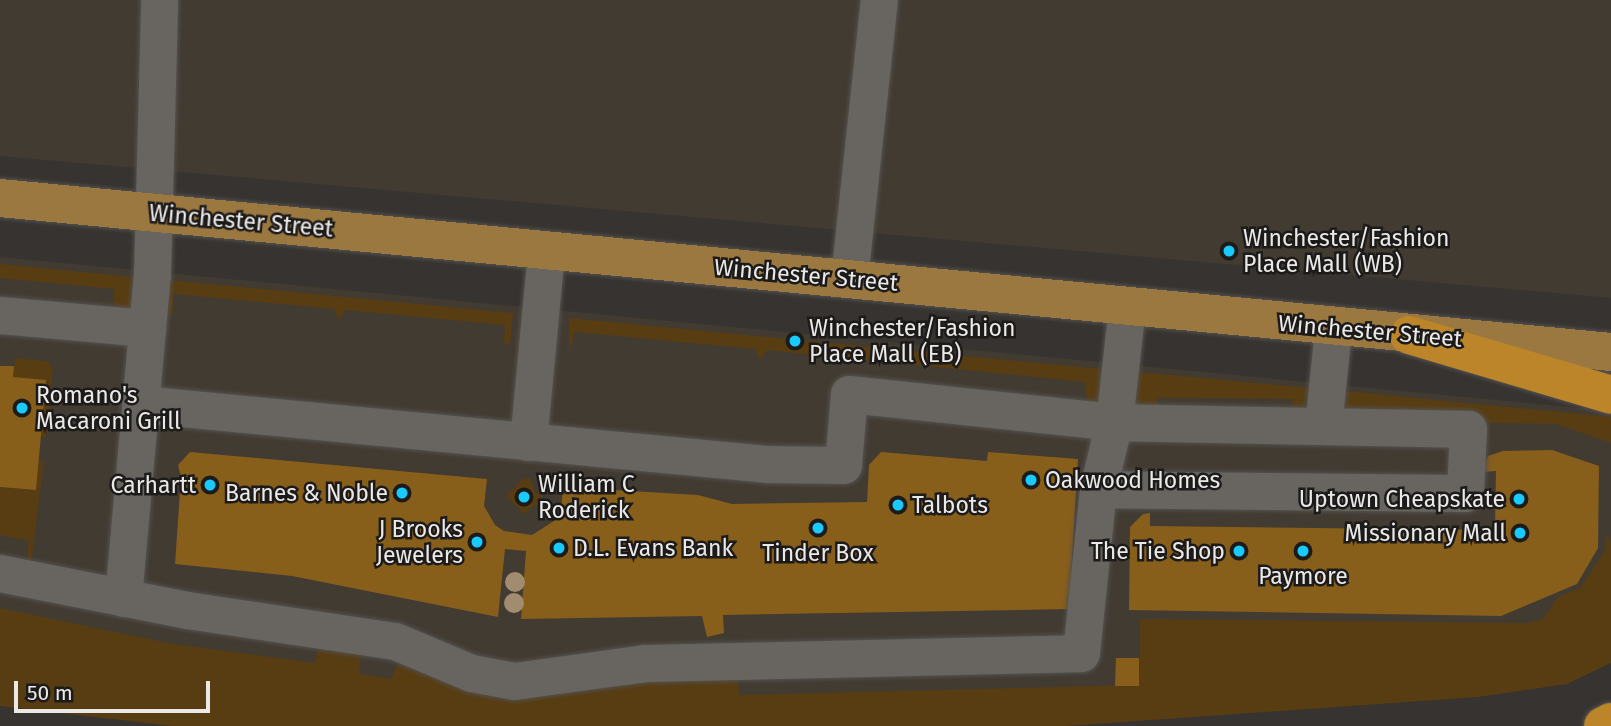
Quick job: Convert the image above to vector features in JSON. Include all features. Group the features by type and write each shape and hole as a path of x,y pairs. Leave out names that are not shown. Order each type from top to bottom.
{"highway":[{"path":"1409,335 1611,395"},
{"path":"1603,726 1611,722"}],"main road":[{"name":"Winchester Street","path":"0,198 1128,306 1333,329 1611,352"}],"lane":[{"path":"123,598 147,328 154,213 159,0"},
{"path":"849,279 879,0"},
{"path":"528,442 546,251"},
{"path":"0,573 123,598 396,641 471,673 514,681 645,663 1081,653 1098,489 1114,422 1128,306"},
{"path":"0,315 147,328"},
{"path":"1323,426 1333,329"},
{"path":"140,404 766,464 843,465 849,394 1114,422 1468,429 1465,493 1098,489"}],"shaded area":[{"path":"0,0 1611,0 1611,298 0,156"},
{"path":"0,257 1611,411 1611,589 1578,620 1107,694 510,703 0,628"},
{"path":"0,264 133,277 131,309 113,308 114,289 0,278"},
{"path":"167,280 513,313 510,345 504,343 505,325 345,310 339,320 334,309 174,294 172,315 167,316"},
{"path":"569,318 1101,369 1099,397 1097,402 1087,402 1085,382 767,350 760,360 755,349 575,332 569,353"},
{"path":"15,358 47,361 53,368 46,437 41,436 46,381 13,377"},
{"path":"1138,372 1309,388 1302,412 1293,412 1292,399 1158,398 1158,407 1136,407"},
{"path":"1344,391 1611,417 1611,443 1556,424 1487,423 1481,416 1367,416 1345,408"},
{"path":"39,461 44,461 31,563 26,560 29,541 0,535 0,487 36,490"},
{"path":"524,478 530,479 536,494 542,493 542,500 524,514 506,496"},
{"path":"1606,534 1611,544 1611,663 1567,684 1478,697 1066,726 173,726 0,706 0,608 173,644 315,663 318,645 361,653 359,674 391,679 397,665 528,696 647,680 738,676 739,695 1139,685 1140,619 1528,623 1543,619 1558,597 1580,588 1605,551"}],"building":[{"name":"Romano's Macaroni Grill","path":"0,366 14,366 13,377 46,380 36,490 0,487"},
{"path":"1552,450 1599,466 1598,548 1577,584 1501,616 1129,610 1130,527 1143,514 1150,513 1150,526 1495,530 1496,471 1482,472 1488,456 1503,451"},
{"path":"190,452 487,479 484,506 495,525 504,531 532,535 554,521 561,511 563,487 698,495 732,504 867,502 869,465 881,452 987,461 988,452 1078,459 1069,609 723,615 724,633 707,637 702,616 521,619 526,551 505,549 498,617 292,576 175,564 181,477 178,465"},
{"path":"1116,658 1139,658 1139,686 1115,686"}],"place":[{"name":"Winchester/Fashion Place Mall (WB)","path":"1229,251"},
{"name":"Winchester/Fashion Place Mall (EB)","path":"795,341"},
{"name":"Romano's Macaroni Grill","path":"22,408"},
{"name":"Oakwood Homes","path":"1031,480"},
{"name":"Carhartt","path":"210,485"},
{"name":"Barnes & Noble","path":"402,493"},
{"name":"William C Roderick","path":"524,497"},
{"name":"Uptown Cheapskate","path":"1519,499"},
{"name":"Talbots","path":"898,505"},
{"name":"Tinder Box","path":"818,528"},
{"name":"Missionary Mall","path":"1520,533"},
{"name":"J Brooks Jewelers","path":"477,542"},
{"name":"D.L. Evans Bank","path":"559,548"},
{"name":"The Tie Shop","path":"1239,551"},
{"name":"Paymore","path":"1303,551"}]}
